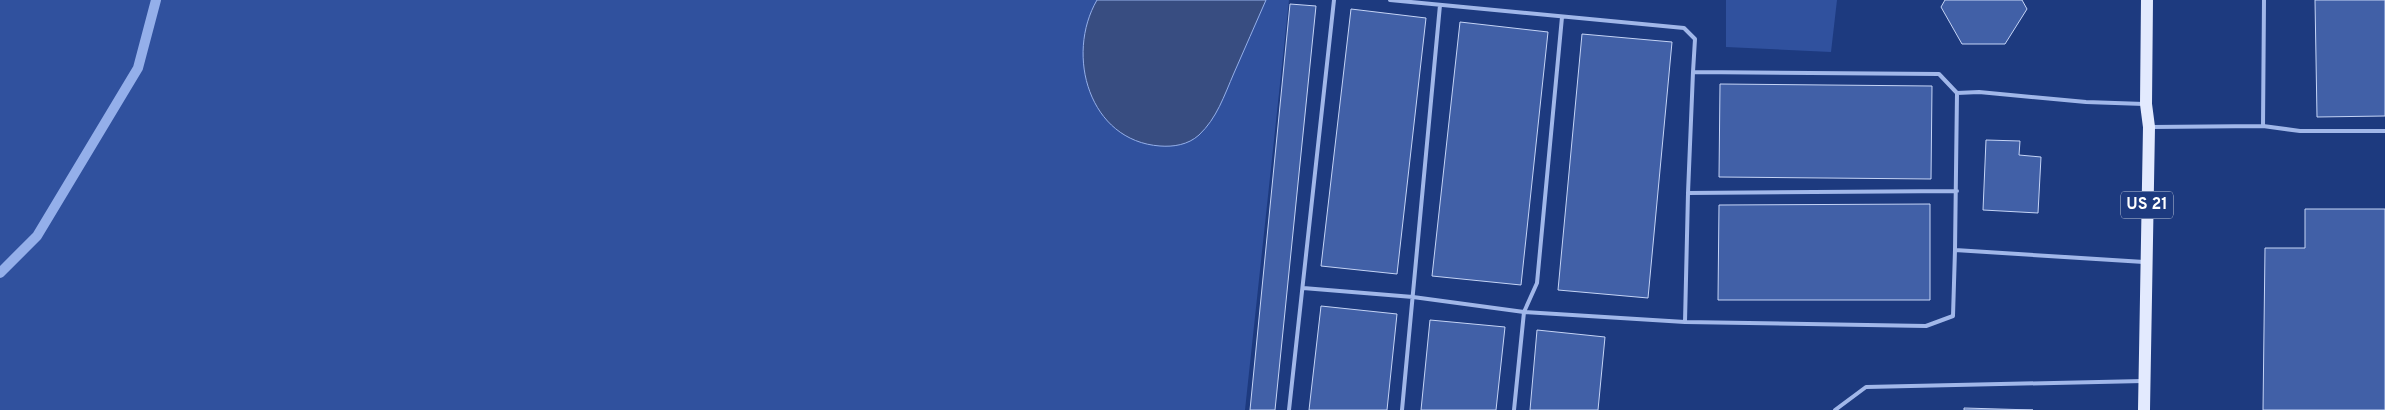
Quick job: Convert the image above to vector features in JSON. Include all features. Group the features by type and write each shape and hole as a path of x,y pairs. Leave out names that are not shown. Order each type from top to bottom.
{"main road":[{"name":"US 21","path":"2144,410 2148,127 2146,104 2147,0"}],"lane":[{"path":"1289,410 1334,0"},
{"path":"1390,0 1684,28 1695,39 1688,193 1685,322"},
{"path":"2263,126 2264,0"},
{"path":"1402,410 1440,5"},
{"path":"1514,410 1524,312 1537,283 1562,17"},
{"path":"1303,288 1413,297 1524,312 1685,322 1926,326 1953,316 1957,191 1957,93 1939,74 1693,72"},
{"path":"1957,93 1979,92 2086,102 2146,104"},
{"path":"2148,127 2263,126 2300,132 2385,131"},
{"path":"1688,193 1957,191"},
{"path":"1955,250 2146,263"},
{"path":"1835,410 1866,387 2145,381"}],"shaded area":[{"path":"0,0 1289,0 1245,410 0,410"},
{"path":"1097,0 1266,0 1220,106 1211,121 1195,138 1180,145 1170,146 1136,141 1116,129 1100,112 1090,92 1084,69 1083,45 1088,22"},
{"path":"1726,0 1837,0 1831,52 1726,47"}],"building":[{"path":"1945,0 2022,0 2027,9 2005,44 1962,44 1941,7"},
{"path":"2315,0 2385,0 2385,116 2317,117"},
{"path":"1290,4 1316,6 1275,410 1250,410"},
{"path":"1351,9 1426,18 1397,274 1321,266"},
{"path":"1460,22 1548,32 1521,285 1432,276"},
{"path":"1582,34 1672,42 1648,298 1558,290"},
{"path":"1720,84 1932,86 1931,179 1719,177"},
{"path":"1986,140 2020,141 2019,155 2041,157 2038,213 1983,210"},
{"path":"1930,204 1930,300 1718,300 1719,205"},
{"path":"2305,209 2385,209 2385,410 2263,410 2265,248 2305,248"},
{"path":"1321,306 1397,314 1387,410 1309,410"},
{"path":"1430,320 1505,327 1496,410 1421,410"},
{"path":"1537,330 1605,337 1598,410 1530,410"},
{"path":"1964,408 2033,410 1964,410"}],"waterway":[{"path":"0,273 37,236 138,68 156,0"}]}
